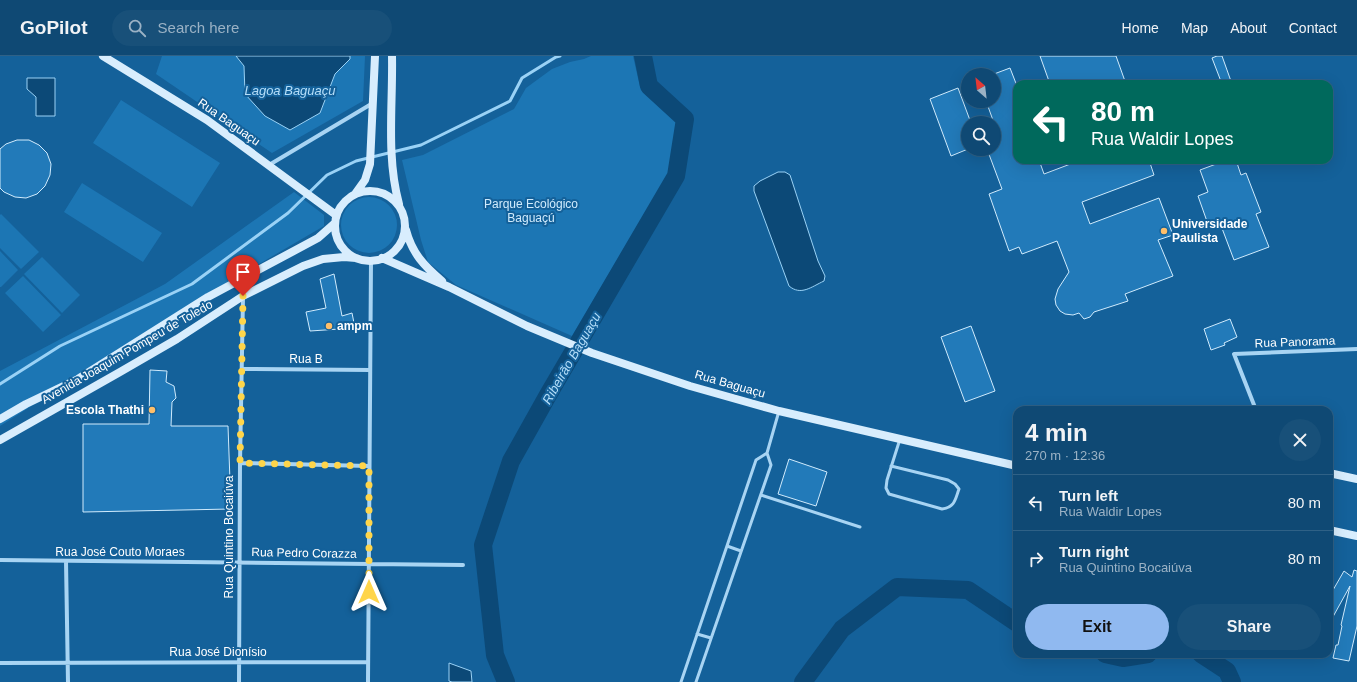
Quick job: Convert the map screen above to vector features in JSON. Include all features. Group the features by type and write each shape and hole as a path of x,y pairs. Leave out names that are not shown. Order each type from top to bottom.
{"main road":[{"path":"375,56 370,164 365,180 355,194 344,202 336,219 336,234 340,244 347,252 356,258 371,260 382,258 391,253 398,246 403,237 405,227"},
{"path":"392,56 391,161 394,186 399,205 404,216 405,227 410,244 417,257 449,287"},
{"name":"Rua Baguaçu","path":"105,57 207,120 321,203 336,219"},
{"path":"355,194 367,191 379,192 390,197 399,205"},
{"name":"Avenida Joaquim Pompeu de Toledo","path":"0,419 26,404 78,379 208,298 318,238 336,219"},
{"name":"Avenida Joaquim Pompeu de Toledo","path":"0,440 177,339 243,296 310,263 323,259 344,257 356,258"},
{"path":"382,258 449,287"},
{"name":"Rua Baguaçu","path":"449,287 527,326 556,337 592,354 690,386 779,411 1013,465"},
{"path":"1333,474 1357,479"},
{"path":"1333,531 1357,536"}],"street":[{"path":"269,165 373,103"},
{"path":"368,682 371,260"},
{"name":"Rua Quintino Bocaiúva","path":"239,682 240,463 243,296"},
{"name":"Rua Panorama","path":"1254,406 1234,354 1357,350"},
{"name":"Rua B","path":"242,369 370,370"},
{"path":"240,463 369,466"},
{"name":"Rua José Couto Moraes","path":"0,560 239,562"},
{"path":"66,561 68,682"},
{"name":"Rua Pedro Corazza","path":"239,562 463,565"},
{"name":"Rua José Dionísio","path":"0,663 368,662"}],"lane":[{"path":"696,682 772,465 767,453 779,411"},
{"path":"891,466 948,480 955,484 959,489 955,502 949,508 942,509 889,494 886,488 887,480 891,466 900,438"},
{"path":"681,682 756,460 767,453"},
{"path":"761,495 860,528"},
{"path":"727,546 741,551"},
{"path":"698,634 711,638"}],"green space":[{"path":"162,56 236,56 244,66 245,94 320,113 335,74 350,59 350,56 365,56 363,101 272,153 156,74"},
{"name":"Parque Ecológico Baguaçú","path":"591,56 633,56 640,87 678,123 668,174 572,336 456,285 428,262 421,240 402,160 423,155 514,109 526,88 552,69"},
{"path":"121,100 220,163 192,207 93,143"},
{"path":"82,183 162,233 143,262 64,212"},
{"path":"294,192 324,215 324,226 206,295 0,426 0,371 165,284"},
{"path":"369,197 380,200 389,205 394,214 397,225 394,236 389,245 380,250 369,253 358,250 349,245 344,236 341,225 344,214 349,205 358,200"},
{"path":"1,214 39,252 21,269 0,248"},
{"path":"0,251 18,270 1,287 0,287"},
{"path":"42,257 80,295 62,313 24,274"},
{"path":"23,276 61,315 43,332 5,293"}],"water":[{"name":"Lagoa Baguaçu","path":"236,56 350,56 350,59 335,74 320,113 290,130 265,116 245,94 244,66"},
{"path":"27,78 55,78 55,116 36,116 36,97 27,89"},
{"path":"778,172 785,172 790,175 818,261 825,276 824,281 806,290 793,289 789,286 754,191 754,186 760,181"},
{"path":"449,663 471,671 472,682 449,681"}],"building":[{"path":"1040,56 1116,56 1125,80 1049,80"},
{"path":"1222,56 1231,80 1220,80 1212,58"},
{"path":"1010,68 1015,80 1013,80 1013,164 1040,164 1044,174 1070,164 1150,164 1154,175 1082,202 1090,224 1159,198 1173,235 1158,240 1173,276 1125,294 1128,301 1094,312 1090,317 1084,319 1079,313 1073,315 1065,314 1060,311 1056,305 1055,299 1058,289 1069,272 1057,241 1022,254 1019,247 1009,251 989,194 1002,189 990,156 1001,156 1001,116 991,116 989,108 1001,108 1001,71"},
{"path":"958,88 961,96 961,108 965,108 968,116 961,116 961,152 951,156 930,99"},
{"path":"17,140 29,140 39,145 47,153 51,164 50,175 45,186 37,194 26,198 15,197 4,192 0,188 0,149 6,144"},
{"path":"1216,164 1237,164 1241,175 1246,173 1261,212 1256,214 1269,247 1234,260 1220,223 1209,227 1198,196 1208,192 1200,170"},
{"path":"334,274 342,316 352,313 355,328 310,331 306,312 326,308 320,279"},
{"path":"1230,319 1237,337 1224,343 1225,345 1211,350 1204,329"},
{"path":"971,326 995,391 965,402 941,337"},
{"path":"150,370 167,371 166,382 174,386 176,398 172,402 171,426 228,426 231,509 83,512 83,424 149,424"},
{"path":"789,459 827,472 816,506 778,494"},
{"path":"1354,570 1357,571 1357,626 1349,661 1333,658 1336,645 1338,645 1350,586 1333,617 1333,590 1344,571 1352,577"}],"waterway":[{"path":"0,384 60,346 192,284 288,213 327,175 356,161 421,145 510,101 522,78 560,56"},
{"name":"Ribeirão Baguaçu","path":"506,682 495,655 483,545 511,461 676,176 685,119 649,86 643,56"},
{"name":"Ribeirão Baguaçu","path":"803,682 842,629 897,587 968,590 1013,620"},
{"name":"Ribeirão Baguaçu","path":"1207,658 1227,671 1232,682"}],"place":[{"name":"Universidade Paulista","path":"1164,231"},
{"name":"ampm","path":"329,326"},
{"name":"Escola Thathi","path":"152,410"}],"route":[{"path":"243,296 240,463 369,466 369,592"}]}
